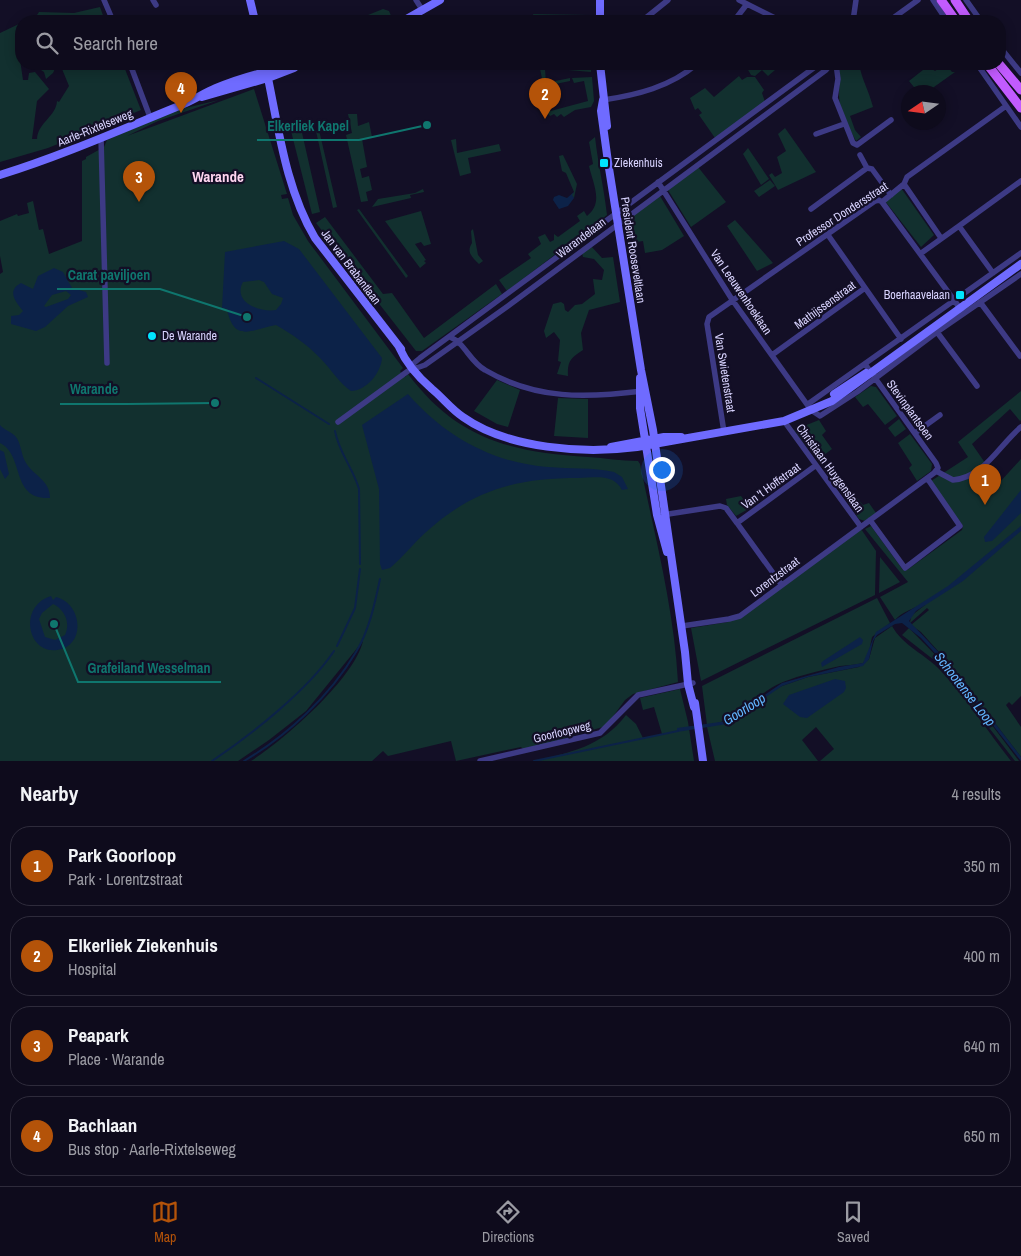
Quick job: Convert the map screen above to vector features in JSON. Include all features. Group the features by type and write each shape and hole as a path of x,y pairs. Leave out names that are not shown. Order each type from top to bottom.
{"main road":[{"path":"941,0 952,15"},
{"path":"955,0 965,15"},
{"path":"992,70 1021,108"},
{"path":"1004,70 1021,90"}],"street":[{"path":"104,0 110,15"},
{"path":"250,0 254,15"},
{"path":"416,0 423,11"},
{"path":"415,15 440,0"},
{"path":"600,0 600,15"},
{"path":"649,15 668,0"},
{"path":"739,0 769,15"},
{"path":"854,15 856,0"},
{"path":"897,15 918,0"},
{"path":"932,0 943,15"},
{"path":"966,0 977,15"},
{"path":"739,15 747,4"},
{"path":"1006,55 1021,73"},
{"path":"132,70 150,118"},
{"name":"Aarle-Rixtelseweg","path":"0,175 35,164 198,98 213,96 267,71 291,70"},
{"name":"President Rooseveltlaan","path":"600,70 603,100 601,111 641,370 643,391 640,404 650,442 703,761"},
{"path":"603,100 648,91 672,80 688,70"},
{"name":"Warandelaan","path":"338,422 415,366 450,337 616,212 811,70"},
{"name":"Warandelaan","path":"415,366 459,341 826,70"},
{"path":"837,70 838,79 835,98 853,143 857,144 891,120"},
{"path":"981,70 1021,127"},
{"name":"Jan van Brabantlaan","path":"267,71 296,202 306,224 314,238 432,389 464,418 500,436 550,447 616,450 650,442"},
{"name":"Professor Dondersstraat","path":"733,301 875,201 879,200 882,202 904,184 907,177 1006,106"},
{"path":"816,134 844,124"},
{"path":"101,138 107,363"},
{"path":"860,155 867,168 872,169 891,195"},
{"path":"811,209 867,168"},
{"path":"920,254 1021,181"},
{"name":"Van Leeuwenhoeklaan","path":"658,182 733,301 809,407"},
{"path":"904,184 941,238"},
{"path":"882,202 961,311"},
{"path":"959,226 993,273"},
{"path":"828,235 901,338"},
{"path":"650,442 724,432 784,421 809,407 865,364 1021,253"},
{"path":"809,407 820,416 875,379 1020,265"},
{"path":"809,407 832,401 860,383 870,372 961,311 980,302 1021,274"},
{"name":"Mathijssenstraat","path":"772,356 865,288"},
{"name":"Van Swietenstraat","path":"724,432 707,324 711,314 733,301"},
{"path":"980,302 1020,356"},
{"path":"937,332 977,386"},
{"path":"450,337 459,341 466,352 483,369 525,389 540,393 584,396 643,391"},
{"name":"Stevinplantsoen","path":"865,364 915,433 937,470"},
{"path":"915,433 940,415"},
{"name":"Christiaan Huygenslaan","path":"784,421 861,527"},
{"path":"937,470 953,480 974,474 1021,427"},
{"name":"Van 't Hoffstraat","path":"662,515 720,506 726,508 737,523 815,466"},
{"name":"Lorentzstraat","path":"682,626 740,616 937,470"},
{"path":"870,520 905,568 960,526 927,478"},
{"path":"737,523 781,584"},
{"name":"Goorloopweg","path":"480,761 600,732 638,695 691,684"}],"green space":[{"path":"100,7 103,15 37,15 39,12 74,13"},
{"path":"383,9 389,11 391,15 368,15"},
{"path":"533,14 590,15 533,15"},
{"path":"15,26 15,70 22,70 23,80 28,80 29,73 35,72 49,89 37,101 32,139 37,139 40,128 54,111 57,101 59,102 69,86 62,70 125,70 141,110 48,148 0,162 0,33"},
{"path":"41,70 54,70 46,79 44,72"},
{"path":"540,70 545,70 546,83 570,78 570,81 541,87 540,84 543,83"},
{"path":"568,70 591,70 591,72"},
{"path":"748,70 762,70 755,76 751,75"},
{"path":"762,70 775,70 768,76"},
{"path":"839,70 861,70 873,107 850,116 855,130 861,137 856,141 839,102"},
{"path":"923,70 950,70 955,72 937,85 912,85 909,81"},
{"path":"739,76 742,80 747,77 755,77 764,90 762,93 765,102 715,138 699,115 702,113 698,108 695,110 690,98 705,88 714,97"},
{"path":"592,77 594,101 591,107 575,110 564,117 561,114 557,117 554,114 550,116 547,112 588,101 584,81 574,83 572,78"},
{"name":"Warande","path":"254,89 287,194 281,195 282,199 288,198 293,215 308,241 403,368 400,371 405,377 408,374 446,414 466,428 487,438 510,446 560,455 638,461 658,546 668,600 678,682 633,694 625,700 606,726 524,750 521,747 456,761 451,741 388,756 383,751 372,761 251,761 299,724 332,690 357,656 363,641 306,711 238,761 0,761 0,274 3,272 0,256 0,221 17,214 18,216 29,213 27,203 33,201 39,230 43,229 49,254 82,241 82,161 86,157 104,147 107,140 177,110 219,100 158,121 127,136"},
{"path":"348,114 357,114 358,126 369,122 372,137 362,139 367,167 360,169 362,178 369,176 372,190 366,192 368,201 361,202 346,135 352,133"},
{"path":"300,124 320,212 312,214 290,127"},
{"path":"785,128 816,172 778,190 769,175 772,173 775,177 782,173 777,157 786,151 778,134"},
{"path":"319,130 337,207 333,208 316,131"},
{"path":"595,137 607,215 507,291 499,280 531,258 528,254 541,244 538,237 545,234 550,242 554,240 554,234 558,237 580,221 577,216 584,211 587,216 592,211 595,205 596,193 589,166 593,164 589,142"},
{"path":"456,139 457,153 499,144 501,151 468,158 471,173 460,176 451,140"},
{"path":"748,148 769,179 761,185 743,154"},
{"path":"563,155 577,184 574,198 571,195 574,192 566,173 562,171 559,156"},
{"path":"698,167 726,202 691,227 668,190"},
{"path":"770,180 775,186 759,197 754,191"},
{"path":"901,188 934,235 921,247 885,201"},
{"path":"423,189 424,192 410,195 411,198 372,207 378,199 415,193"},
{"path":"660,196 684,236 662,250 645,253 643,241 630,243 627,220"},
{"path":"359,209 408,276 406,278 357,210"},
{"path":"421,211 431,244 424,246 421,242 415,244 426,260 424,261 426,263 420,268 385,221"},
{"path":"325,217 383,294 392,293 424,338 496,284 502,294 422,351 416,351 316,223"},
{"path":"735,220 773,263 757,271 727,226"},
{"path":"473,229 478,255 483,261 479,264 470,252 472,243 471,231"},
{"path":"591,246 602,258 613,257 620,302 589,310 581,333 583,350 571,360 568,367 568,376 557,374 561,362 558,361 560,340 554,332 546,338 544,331 553,304 561,302 568,312 575,305 582,304 595,294 593,279 602,280 604,270 594,259 583,257 582,253"},
{"path":"497,380 520,390 508,427 497,424 474,411"},
{"path":"871,386 876,387 897,416 885,425 868,404 863,407 855,397"},
{"path":"1021,391 1021,420 1010,409 972,444 999,483 1021,459 1021,696 1012,705 1009,702 1006,705 1021,727 1021,757 947,661 921,632 911,625 929,610 927,608 910,623 911,616 925,605 924,603 897,617 895,620 880,597 908,582 865,529 871,526 903,570 907,570 962,530 963,526 931,481 968,457 958,442"},
{"path":"558,398 588,399 588,438 554,436"},
{"path":"899,419 906,429 895,437 888,428"},
{"path":"819,420 826,431 822,435 832,449 824,455 828,461 822,466 794,430"},
{"path":"910,434 932,464 931,471 917,481 909,468 912,465 898,443"},
{"path":"843,481 863,505 869,503 876,513 865,521 859,519 837,486"},
{"path":"741,496 750,508 736,516 727,505 726,499"},
{"path":"861,529 876,551 875,595 701,681 691,628 728,622"},
{"path":"880,557 900,582 879,593"},
{"path":"877,598 890,623 872,637 868,656 863,663 826,669 783,682 772,687 740,713 720,722 707,725 702,686"},
{"path":"892,626 902,639 934,664 949,680 1011,761 820,761 834,749 816,727 802,740 818,761 715,761 707,727 735,720 767,694 782,686 808,677 859,667 869,659 875,638"},
{"path":"909,628 952,672 1019,761 1015,761 939,664 902,635"},
{"path":"680,689 688,722 694,761 534,761 560,755 596,741 617,726 626,715 636,724 643,738 662,734 654,707 643,710 640,698"}],"water":[{"path":"574,192 572,195 574,198 568,206 559,209 553,200 554,197 559,195 567,198"},
{"path":"284,241 299,249 382,358 379,369 372,380 362,388 351,391 311,349 276,325 245,332 234,327 227,309 222,308 225,252","holes":["259,280 264,282 272,294 283,298 276,310 256,308 249,305 241,295 243,282"]},
{"path":"54,268 63,272 72,288 86,292 88,297 68,306 45,327 36,331 11,324 11,316 19,315 23,311 14,297 14,289 21,283 33,289 38,276","holes":["66,291 71,295 68,299 46,307 44,306 52,295"]},
{"path":"408,394 437,423 471,445 489,453 508,460 528,464 548,467 598,469 614,472 622,477 628,489 622,490 614,481 597,477 535,481 496,489 460,506 443,518 390,568 382,570 380,564 379,489 362,425"},
{"path":"0,425 16,437 26,463 45,482 50,498 37,497 23,485 13,457 8,449 0,443"},
{"path":"0,450 4,452 9,474 5,479 0,469"},
{"path":"1021,490 1021,513 992,541 985,542 984,537"},
{"name":"Schootense Loop","path":"1021,526 1021,531 963,581 916,611 909,621 947,661 1021,757 1021,761 944,663 921,638 902,623 895,624 877,635 873,641 869,659 863,666 808,677 782,686 727,724 677,732 677,728 727,721 782,683 839,667 863,663 876,632 948,586"},
{"path":"51,596 53,600 56,597 65,601 72,608 78,625 77,633 73,641 66,647 57,650 47,649 39,645 33,637 30,619 34,609 41,601","holes":["53,604 65,616 67,630 65,635 55,640 45,637 39,619 42,613"]},
{"path":"860,637 863,640 862,644 822,667 821,663 823,661"},
{"path":"835,679 845,681 846,688 844,692 807,718 800,717 783,704 789,695"}],"waterway":[{"path":"256,378 329,424"},
{"path":"335,431 359,489 360,564"},
{"path":"337,646 355,608 360,569"},
{"path":"244,761 292,727 321,699 346,668 365,635 380,579"},
{"path":"212,761 278,711 309,681 334,651"},
{"name":"Goorloop","path":"534,761 678,731"}],"place":[{"name":"Bachlaan","path":"181,113"},
{"name":"Elkerliek Ziekenhuis","path":"545,119"},
{"name":"Elkerliek Kapel","path":"427,125"},
{"name":"Ziekenhuis","path":"604,163"},
{"name":"Peapark","path":"139,202"},
{"name":"Boerhaavelaan","path":"960,295"},
{"name":"Carat paviljoen","path":"247,317"},
{"name":"De Warande","path":"152,336"},
{"name":"Warande","path":"215,403"},
{"name":"Park Goorloop","path":"985,505"},
{"name":"Grafeiland Wesselman","path":"54,624"}],"district":[{"name":"Warande","path":"218,177"}]}
